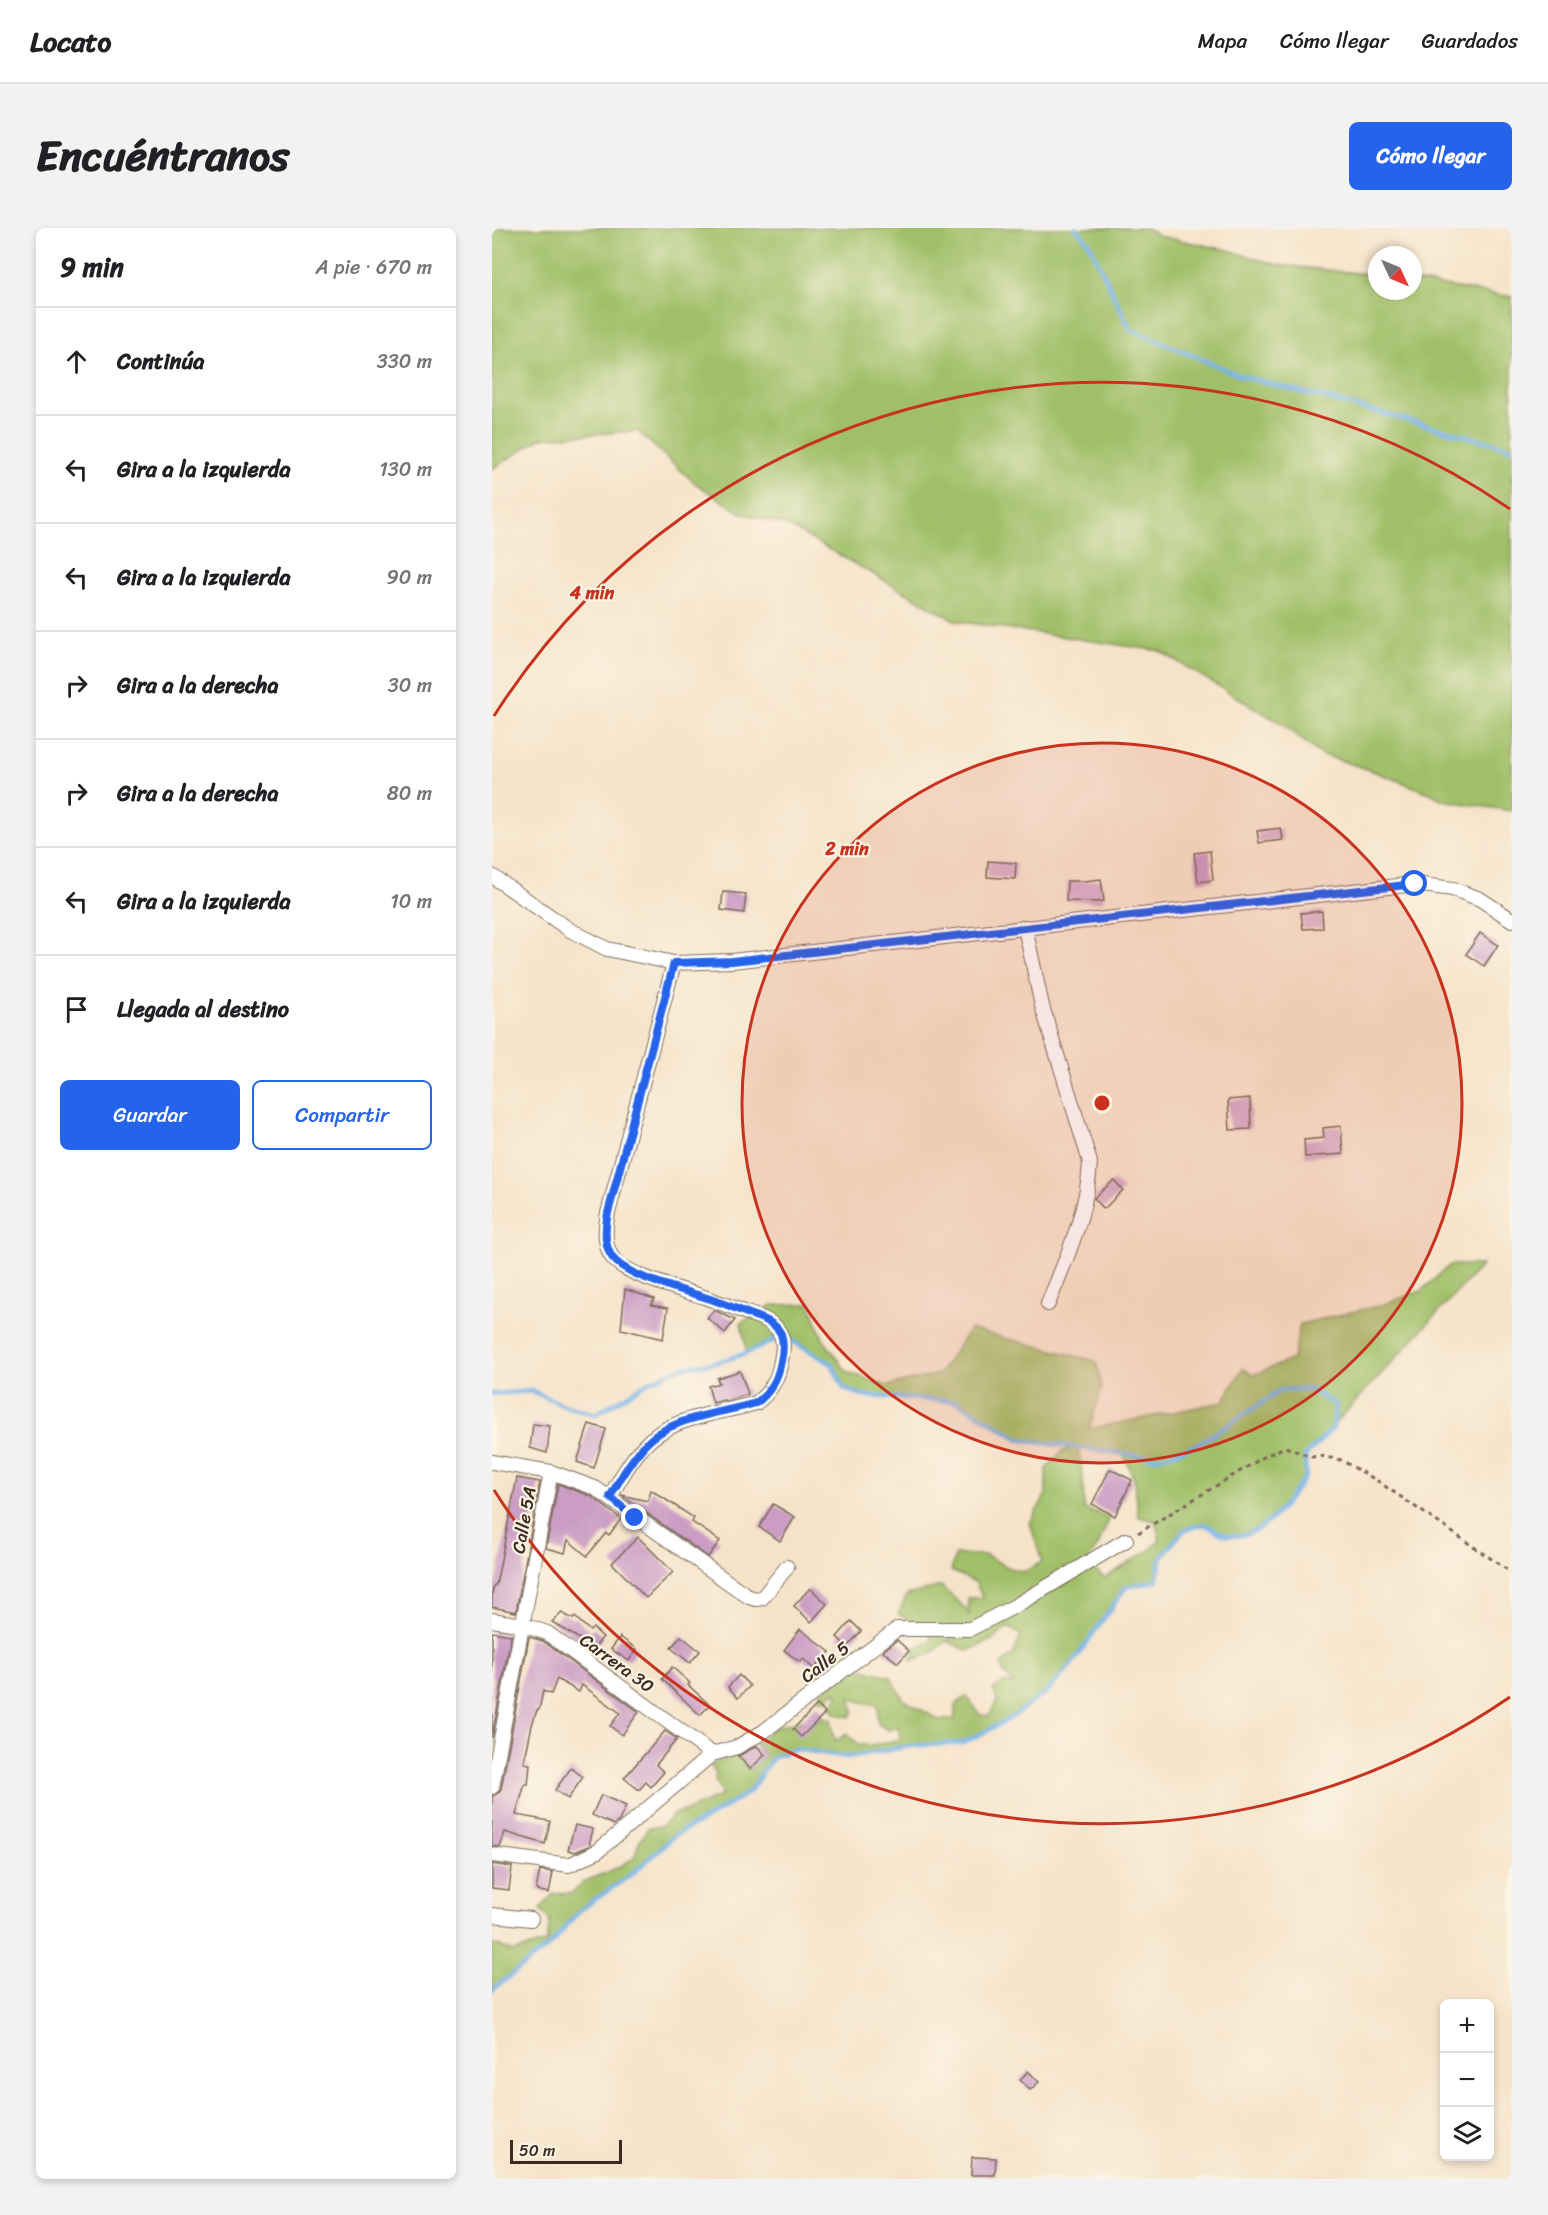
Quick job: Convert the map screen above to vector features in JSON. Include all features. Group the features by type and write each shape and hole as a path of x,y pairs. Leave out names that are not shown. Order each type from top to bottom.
{"street":[{"path":"492,876 570,930 607,949 674,963 732,961 1415,884 1453,889 1480,899 1512,920"},
{"path":"1025,927 1042,1006 1090,1162 1089,1178 1074,1239 1048,1304"},
{"path":"610,1497 628,1466 654,1436 670,1426 756,1403 765,1396 777,1378 782,1358 783,1343 780,1333 769,1321 706,1297 649,1279 621,1265 613,1258 609,1250 605,1227 608,1213 674,963"},
{"path":"492,1462 550,1472 595,1488 749,1597 762,1598 788,1567"},
{"name":"Calle 5A","path":"492,1787 550,1472"},
{"name":"Calle 5","path":"492,1856 569,1865 598,1851 712,1754 737,1747 763,1732 897,1629 970,1629 1015,1606 1126,1540"},
{"name":"Carrera 30","path":"492,1620 523,1624 547,1633 712,1754"},
{"path":"492,1915 531,1919"}],"path":[{"path":"1126,1540 1267,1455 1285,1447 1312,1456 1341,1460 1376,1480 1512,1574"}],"green space":[{"path":"492,228 1147,228 1159,236 1228,250 1278,265 1368,274 1368,300 1422,300 1422,282 1512,297 1512,811 1443,800 1370,770 1320,754 1282,724 1160,651 956,621 788,526 741,513 696,484 637,431 541,438 492,469"},
{"path":"1450,1265 1482,1265 1305,1456 1306,1476 1273,1518 1251,1533 1239,1536 1226,1535 1204,1524 1184,1530 1162,1556 1156,1581 1126,1588 1071,1665 1049,1690 1011,1718 963,1743 910,1746 847,1757 795,1749 773,1757 750,1791 675,1835 632,1874 580,1910 549,1946 492,1990 492,1944 514,1952 547,1942 550,1920 540,1909 553,1894 573,1893 583,1882 617,1868 634,1858 639,1842 648,1828 662,1826 674,1814 722,1795 715,1780 716,1773 710,1765 737,1755 750,1769 765,1755 755,1744 775,1727 802,1720 809,1728 821,1717 831,1719 835,1741 847,1734 858,1744 871,1746 901,1739 898,1727 888,1730 878,1724 878,1706 850,1698 854,1711 850,1717 837,1714 830,1707 839,1695 834,1692 827,1701 820,1699 822,1692 854,1666 891,1677 904,1700 939,1720 955,1719 955,1705 967,1696 980,1715 989,1716 997,1701 993,1689 1003,1683 1014,1684 1004,1674 1001,1664 1013,1655 1021,1635 1008,1627 995,1638 968,1651 947,1641 929,1655 910,1661 916,1648 931,1641 930,1628 898,1614 907,1595 941,1586 966,1609 969,1616 968,1598 983,1598 975,1582 951,1571 955,1555 986,1555 1009,1568 1024,1572 1042,1562 1030,1523 1046,1494 1046,1469 1061,1452 1076,1446 1021,1440 956,1401 864,1396 844,1389 832,1364 789,1339 775,1340 747,1353 741,1323 772,1305 810,1304 823,1339 847,1372 887,1386 939,1374 970,1329 1096,1361 1102,1388 1089,1429 1223,1402 1243,1368 1253,1375 1293,1359 1300,1324 1382,1305 1421,1291","holes":["1078,1447 1123,1454 1135,1481 1138,1517 1155,1521 1160,1540 1151,1549 1105,1578 1086,1563 1098,1546 1110,1517 1084,1509 1083,1477"]}],"building":[{"path":"1281,828 1283,840 1259,843 1257,831"},
{"path":"1210,851 1213,880 1198,882 1194,853"},
{"path":"988,861 1016,863 1015,879 987,877"},
{"path":"1101,879 1104,901 1066,901 1067,881"},
{"path":"723,892 746,894 744,913 721,910"},
{"path":"1322,911 1323,928 1303,929 1301,913"},
{"path":"1480,933 1498,945 1484,966 1466,954"},
{"path":"1250,1098 1251,1129 1230,1130 1228,1100"},
{"path":"1341,1126 1343,1154 1305,1157 1304,1140 1324,1138 1323,1128"},
{"path":"1114,1180 1123,1190 1104,1209 1094,1198"},
{"path":"625,1289 654,1299 651,1305 668,1308 663,1339 621,1329"},
{"path":"714,1310 735,1320 725,1333 707,1318"},
{"path":"740,1371 748,1394 713,1403 708,1386 719,1383 717,1378"},
{"path":"533,1424 550,1426 547,1453 530,1448"},
{"path":"589,1424 606,1429 594,1468 577,1462"},
{"path":"1110,1469 1132,1480 1115,1516 1092,1504"},
{"path":"517,1478 540,1482 516,1612 492,1607 492,1594 494,1585 496,1585"},
{"path":"558,1484 591,1496 621,1519 609,1535 606,1533 587,1556 568,1540 565,1553 546,1548"},
{"path":"651,1490 694,1518 692,1522 720,1541 708,1557 621,1495 648,1501"},
{"path":"773,1504 795,1517 780,1541 759,1527"},
{"path":"638,1537 673,1572 646,1598 612,1563"},
{"path":"810,1588 827,1604 811,1622 794,1606"},
{"path":"562,1613 573,1619 575,1617 590,1631 593,1628 603,1637 594,1648 552,1622"},
{"path":"851,1621 861,1631 847,1647 837,1637"},
{"path":"800,1629 830,1652 814,1669 803,1659 800,1662 784,1650"},
{"path":"492,1632 511,1635 492,1738"},
{"path":"681,1636 700,1651 690,1663 671,1648"},
{"path":"529,1637 543,1641 639,1712 622,1735 610,1726 620,1713 582,1685 579,1692 557,1679 551,1694 543,1691 539,1710 537,1710 532,1725 524,1763 530,1764 528,1785 525,1784 516,1815 550,1821 545,1844 505,1832 500,1847 492,1846 492,1796 501,1789"},
{"path":"620,1637 637,1649 629,1661 611,1649"},
{"path":"897,1640 909,1651 898,1663 883,1651"},
{"path":"672,1667 710,1705 700,1715 662,1679"},
{"path":"739,1675 750,1686 738,1698 728,1687"},
{"path":"817,1705 825,1713 801,1737 793,1729"},
{"path":"665,1731 677,1739 656,1765 664,1772 651,1787 646,1782 639,1790 624,1778"},
{"path":"757,1746 765,1755 750,1769 738,1756"},
{"path":"571,1768 583,1777 568,1799 555,1790"},
{"path":"601,1795 626,1806 619,1821 614,1825 592,1815"},
{"path":"575,1825 593,1829 589,1846 575,1852 568,1850"},
{"path":"492,1864 512,1867 509,1890 492,1888"},
{"path":"540,1870 553,1872 549,1893 536,1890"},
{"path":"1028,2071 1039,2082 1030,2090 1020,2080"},
{"path":"972,2157 996,2158 995,2175 971,2175"}],"waterway":[{"path":"1076,228 1089,243 1130,329 1241,376 1512,448"},
{"path":"492,1990 549,1946 580,1910 632,1874 675,1835 750,1791 773,1757 795,1749 847,1757 910,1746 963,1743 1011,1718 1049,1690 1071,1665 1126,1587 1156,1581 1162,1556 1184,1530 1204,1524 1223,1534 1239,1536 1251,1533 1273,1518 1306,1476 1305,1456 1333,1428 1336,1405 1309,1389 1281,1390 1194,1446 1157,1458 1021,1440 956,1401 864,1396 844,1389 832,1364 789,1339"},
{"path":"492,1394 532,1391 566,1406 596,1414 650,1381 683,1367 718,1362 747,1353 775,1340"}],"route":[{"path":"635,1518 610,1497 628,1466 644,1445 670,1426 756,1403 772,1387 782,1358 783,1343 780,1333 769,1321 706,1297 649,1279 621,1265 613,1258 609,1250 605,1227 608,1213 674,963 732,961 1415,884"}]}
